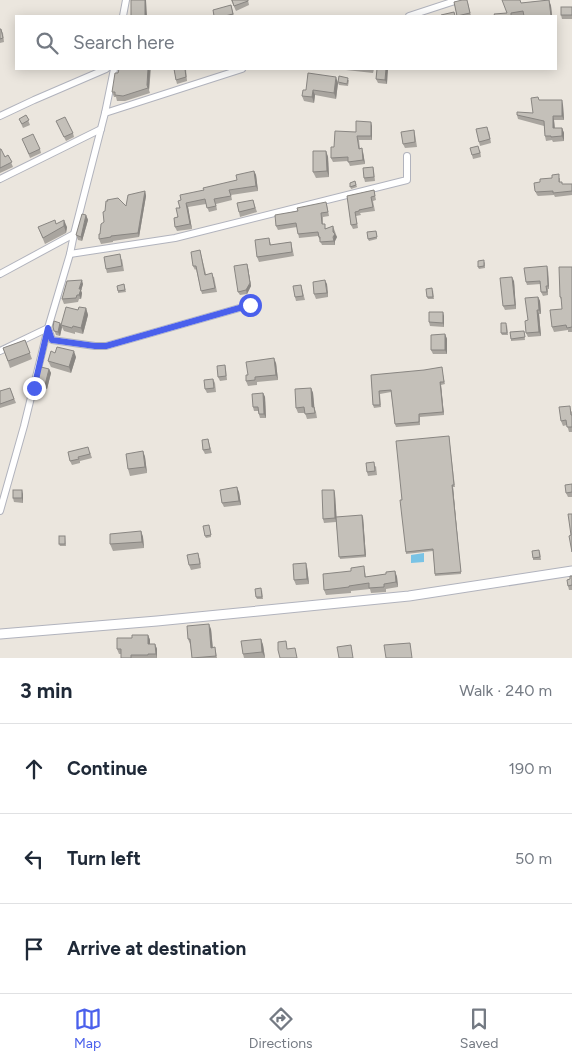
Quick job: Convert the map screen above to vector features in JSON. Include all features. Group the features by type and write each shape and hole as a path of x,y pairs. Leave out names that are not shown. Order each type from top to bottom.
{"street":[{"path":"123,15 126,0"},
{"path":"412,15 458,0"},
{"path":"0,116 104,70"},
{"path":"0,511 24,426 48,328 70,254 114,70"},
{"path":"105,113 239,70"},
{"path":"0,179 100,129"},
{"path":"70,254 174,238 407,180 407,156"},
{"path":"0,274 74,234"},
{"path":"48,328 52,340 106,346 250,305"},
{"path":"0,351 48,328"},
{"path":"0,634 167,620 409,596 572,571"}],"water":[{"path":"424,553 424,562 411,563 411,555"}],"building":[{"path":"131,0 145,0 145,15 131,15"},
{"path":"232,0 248,0 248,1 234,6"},
{"path":"467,0 470,13 457,15 454,2"},
{"path":"502,0 520,0 521,3 549,0 551,15 524,15 523,11 511,13 511,15 494,14 507,13"},
{"path":"231,5 233,14 214,15 213,10"},
{"path":"561,7 572,7 572,15 561,15"},
{"path":"454,12 455,15 441,15"},
{"path":"0,29 3,38 0,39"},
{"path":"119,70 148,70 148,88 123,96 115,95 115,92 112,92 115,73 118,73"},
{"path":"174,70 185,70 186,77 176,80"},
{"path":"377,70 386,70 385,80 376,79"},
{"path":"308,73 336,77 334,93 313,90 312,97 302,96 303,90 306,90"},
{"path":"339,76 348,78 347,84 338,82"},
{"path":"538,97 539,100 562,100 562,116 553,116 553,128 562,128 562,136 545,136 544,121 517,115 517,112 533,113 531,98"},
{"path":"26,115 29,120 22,124 19,119"},
{"path":"65,117 73,133 64,137 56,121"},
{"path":"356,121 371,122 371,136 357,136 359,149 362,148 363,160 348,162 348,157 331,158 331,147 334,147 335,131 356,132"},
{"path":"487,127 490,139 479,142 476,129"},
{"path":"414,130 415,142 403,144 401,132"},
{"path":"33,134 40,149 29,154 22,139"},
{"path":"478,146 480,153 472,155 470,148"},
{"path":"0,149 5,157 8,155 12,162 0,168"},
{"path":"313,151 326,151 327,171 313,172"},
{"path":"373,167 374,177 364,178 363,168"},
{"path":"254,171 256,186 229,190 231,196 214,199 216,206 207,208 205,199 186,203 190,224 175,227 174,218 178,217 176,208 180,208 178,201 181,200 180,195 237,180 236,175"},
{"path":"559,174 559,182 562,182 562,184 572,184 572,191 553,193 553,191 535,191 534,183 540,182 540,179 552,178 552,175"},
{"path":"355,181 356,185 350,187 350,183"},
{"path":"374,190 375,196 371,197 373,207 355,212 357,224 351,225 347,196"},
{"path":"145,191 138,233 99,239 101,224 104,222 103,212 105,211 106,201 118,198 126,206 128,195"},
{"path":"253,200 255,208 239,212 237,203"},
{"path":"326,202 328,212 321,213 322,224 325,224 325,229 333,226 334,241 320,242 318,232 298,234 296,223 276,226 275,215 298,211 297,208"},
{"path":"82,214 86,215 81,237 76,235"},
{"path":"55,220 56,224 64,220 64,226 43,238 38,227"},
{"path":"376,231 377,237 368,239 367,232"},
{"path":"269,238 270,245 291,242 292,252 257,257 255,240"},
{"path":"200,250 205,275 212,273 215,288 201,291 196,266 193,266 191,252"},
{"path":"120,254 122,266 106,269 104,257"},
{"path":"484,260 484,266 478,267 478,261"},
{"path":"247,264 250,283 246,290 238,292 234,266"},
{"path":"547,266 547,292 541,292 540,281 526,282 524,268"},
{"path":"559,267 572,267 572,327 567,328 566,325 552,327 550,310 562,309"},
{"path":"512,277 515,305 503,306 500,278"},
{"path":"82,280 79,295 76,298 62,299 67,281"},
{"path":"325,280 327,293 314,294 313,282"},
{"path":"124,284 125,290 118,291 117,286"},
{"path":"301,285 303,296 295,297 293,286"},
{"path":"432,288 433,297 427,297 426,289"},
{"path":"538,297 539,332 526,333 525,321 528,320 525,298"},
{"path":"66,307 78,310 79,307 86,308 81,328 61,325"},
{"path":"429,312 443,312 443,323 429,322"},
{"path":"54,321 60,323 58,332 54,331"},
{"path":"501,323 506,323 507,333 501,333"},
{"path":"524,331 525,337 511,339 510,332"},
{"path":"445,334 445,350 431,350 431,335"},
{"path":"25,340 30,353 8,361 3,348"},
{"path":"57,347 74,351 69,367 48,361 51,351 55,353"},
{"path":"274,358 276,375 255,377 255,380 246,381 246,375 248,375 246,362"},
{"path":"225,365 226,376 218,377 217,366"},
{"path":"41,367 49,369 45,385 37,383"},
{"path":"442,367 444,382 440,382 443,412 419,414 419,422 395,424 391,390 379,391 380,405 373,405 371,375"},
{"path":"213,379 214,388 205,389 204,380"},
{"path":"10,388 14,399 0,404 0,391"},
{"path":"311,388 312,407 314,407 315,413 305,414 304,407 296,408 295,389"},
{"path":"263,393 264,414 259,414 258,407 253,407 252,394"},
{"path":"570,406 572,427 567,427 566,420 561,421 559,407"},
{"path":"449,436 461,572 435,574 433,549 406,552 396,441"},
{"path":"208,439 210,449 203,450 202,440"},
{"path":"88,447 90,454 70,461 68,452"},
{"path":"143,451 145,467 128,469 126,454"},
{"path":"374,462 375,471 367,472 366,463"},
{"path":"572,484 572,492 566,493 565,485"},
{"path":"237,487 239,501 222,503 220,490"},
{"path":"13,490 22,490 22,498 13,498"},
{"path":"322,490 334,490 335,518 323,519"},
{"path":"568,514 572,514 572,552 569,536 571,535"},
{"path":"362,515 365,555 339,557 336,517"},
{"path":"209,525 211,535 205,536 203,526"},
{"path":"141,531 142,542 110,544 110,534"},
{"path":"59,536 65,536 65,544 59,544"},
{"path":"539,550 540,557 533,558 532,551"},
{"path":"198,553 200,564 189,565 187,555"},
{"path":"306,563 307,579 294,580 293,564"},
{"path":"364,566 365,577 395,571 396,582 384,584 384,587 369,588 369,583 324,590 323,574 351,571 351,568"},
{"path":"570,576 572,576 572,585 568,586 567,580 570,579"},
{"path":"261,588 262,597 256,597 255,589"},
{"path":"209,624 211,648 215,647 216,656 192,658 187,626"},
{"path":"132,635 148,635 148,644 155,644 156,654 131,655 131,658 121,658 121,649 117,649 117,638 132,638"},
{"path":"261,639 262,652 243,654 241,641"},
{"path":"286,641 287,649 295,648 297,658 280,658 278,642"},
{"path":"410,643 412,658 386,658 384,645"},
{"path":"351,645 353,658 339,658 337,647"}],"route":[{"path":"34,388 48,328 52,340 106,346 250,305"}]}
